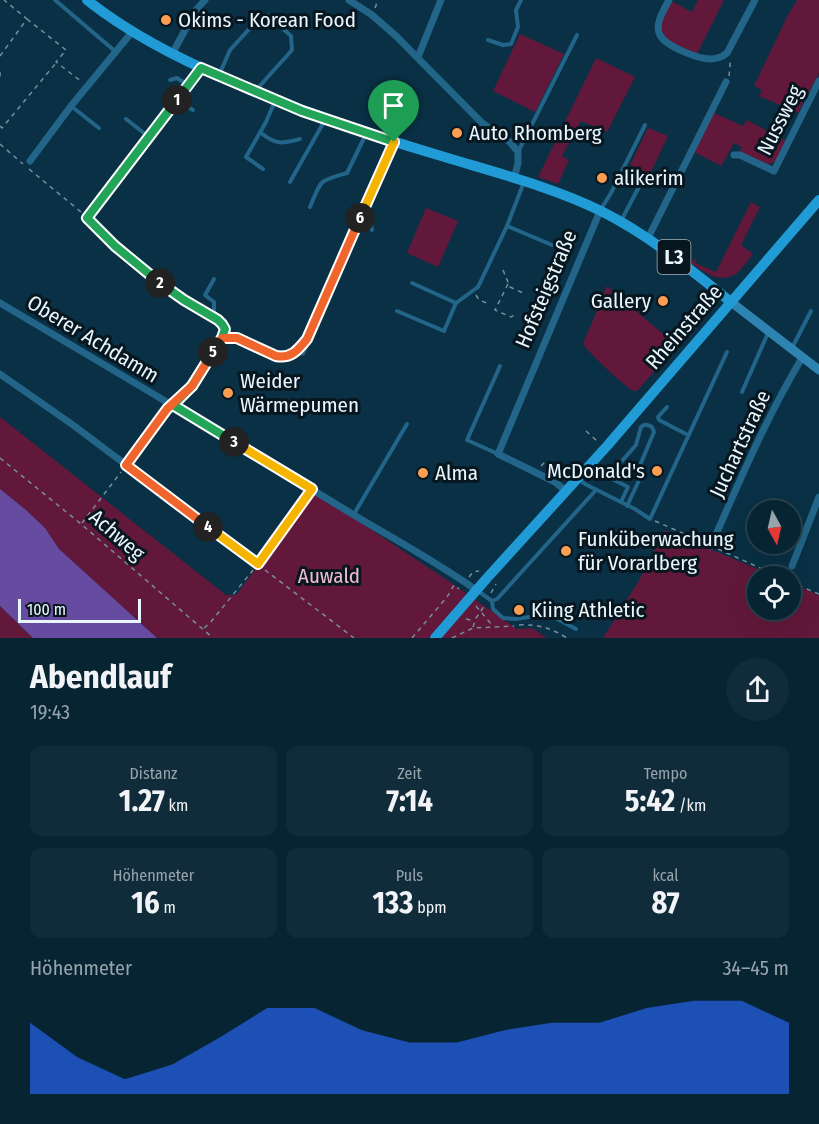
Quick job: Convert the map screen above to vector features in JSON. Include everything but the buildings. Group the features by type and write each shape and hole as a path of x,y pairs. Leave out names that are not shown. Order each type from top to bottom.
{"main road":[{"name":"Hofsteigstraße","path":"87,0 101,4 132,32 172,54 255,92 325,119 519,180 600,211 648,238 680,261 731,303 819,369"},
{"name":"Rheinstraße","path":"435,638 567,492 819,200"}],"street":[{"path":"172,54 196,10 205,0"},
{"path":"349,0 372,15 418,57 482,123 510,142 518,152 519,180"},
{"path":"418,57 441,0"},
{"path":"669,0 658,26 660,35 666,43 684,52 712,59 722,57 727,53 754,0"},
{"path":"30,160 132,32"},
{"path":"87,218 201,68"},
{"name":"Nussweg","path":"734,155 740,155 774,171 819,81"},
{"path":"648,238 726,82"},
{"path":"299,352 307,339 394,142"},
{"name":"Hofsteigstraße","path":"498,454 600,211"},
{"name":"Oberer Achdamm","path":"0,303 442,566 477,590"},
{"path":"173,405 192,386 222,338 225,329 218,320"},
{"name":"Juchartstraße","path":"711,546 763,430 783,389 802,358"},
{"path":"0,374 73,425 258,564 312,489"},
{"path":"498,454 555,482 567,492"},
{"path":"792,566 819,497"}],"lane":[{"path":"55,0 62,2 116,52"},
{"path":"488,40 503,45 511,44 518,27 516,10 521,0"},
{"path":"218,76 230,50 261,16 268,15 291,36 292,50 255,92"},
{"path":"518,152 577,35"},
{"path":"170,80 177,78 189,86"},
{"path":"263,169 246,157 276,100"},
{"path":"177,101 193,110"},
{"path":"71,106 99,128"},
{"path":"126,119 150,137"},
{"path":"290,182 325,119"},
{"name":"Hofsteigstraße","path":"600,211 645,125"},
{"path":"260,132 269,139 282,143 300,139"},
{"path":"310,207 320,184 325,179 347,174 367,133"},
{"path":"398,311 444,331 456,303 478,287 507,225 519,180"},
{"path":"621,222 642,181"},
{"path":"365,208 369,210 372,230"},
{"name":"Hofsteigstraße","path":"507,225 552,245"},
{"path":"214,279 205,296 214,302 214,311 218,320"},
{"path":"412,283 456,303"},
{"path":"792,350 811,311"},
{"path":"742,392 769,332"},
{"path":"578,478 650,519 727,352"},
{"path":"498,454 467,440 500,366"},
{"path":"667,407 658,417 659,420 688,435"},
{"path":"353,514 406,424"},
{"path":"621,503 628,487 608,477 636,445 642,426 647,425 652,427 654,432 641,463 641,476 627,506"},
{"path":"492,601 497,599 596,490"},
{"path":"477,590 492,601 493,609 503,618 516,619 548,614 576,629"}],"path":[{"path":"0,126 2,128 66,50 3,0"},
{"path":"0,56 27,19"},
{"path":"726,82 730,74 727,53"},
{"path":"56,62 88,86"},
{"path":"0,72 0,77"},
{"path":"0,144 87,218 115,246 164,286 218,320"},
{"path":"503,270 507,284 495,310 509,314 511,317 514,315"},
{"path":"507,284 525,292"},
{"path":"473,290 479,300 490,303"},
{"path":"222,338 237,338 276,356 283,357 299,352"},
{"path":"81,524 167,409 173,405"},
{"path":"586,431 597,441"},
{"name":"Achweg","path":"0,458 81,524 213,638"},
{"path":"536,472 545,462 555,467"},
{"path":"203,629 258,564 354,638"},
{"path":"473,572 478,570"},
{"path":"412,638 447,597 454,585 459,592"},
{"path":"492,591 495,585"},
{"path":"801,587 819,594"},
{"path":"477,607 482,610 492,626"},
{"path":"473,628 482,610"},
{"path":"466,619 475,621"},
{"path":"452,638 473,628 532,625 554,630 567,638"}],"green space":[{"path":"698,0 724,0 697,54 666,38 661,27 671,1 692,12"},
{"path":"797,0 819,0 819,73 798,113 759,96 762,90 754,86"},
{"path":"520,34 564,54 535,112 493,91"},
{"path":"596,58 635,77 607,132 581,121 562,156 569,160 558,184 538,177"},
{"path":"714,113 743,126 747,120 786,141 777,160 768,165 739,153 742,147 734,143 721,166 694,152"},
{"path":"648,128 668,136 650,174 630,165"},
{"path":"751,202 760,207 741,245 753,254 739,271 725,278 713,276 691,263 697,257 695,263 716,272"},
{"path":"426,208 458,221 438,267 407,253"},
{"path":"607,286 677,346 637,391 622,382 583,344"},
{"name":"Auwald","path":"0,417 226,595 236,595 313,492 517,629 532,628 547,638 157,638 59,549 45,528 0,489"},
{"path":"665,530 750,566 747,566 747,620 801,620 801,587 819,595 819,638 603,638 638,582"},
{"path":"0,606 33,638 0,638"}],"shaded area":[{"path":"0,489 45,528 59,549 157,638 33,638 0,606"}],"place":[{"name":"Okims - Korean Food","path":"166,20"},
{"name":"Auto Rhomberg","path":"457,133"},
{"name":"alikerim","path":"602,178"},
{"name":"Gallery","path":"663,301"},
{"name":"Weider Wärmepumen","path":"228,393"},
{"name":"McDonald's","path":"657,471"},
{"name":"Alma","path":"423,473"},
{"name":"Funküberwachung für Vorarlberg","path":"566,551"},
{"name":"Kiing Athletic","path":"519,610"}],"route":[{"path":"394,142 302,111 201,68 87,218 115,246 164,286 218,320 225,329 222,338 192,386 173,405 312,489 258,564 126,465 167,409 192,386 222,338 237,338 276,356 283,357 296,353 307,339 394,142"}]}
